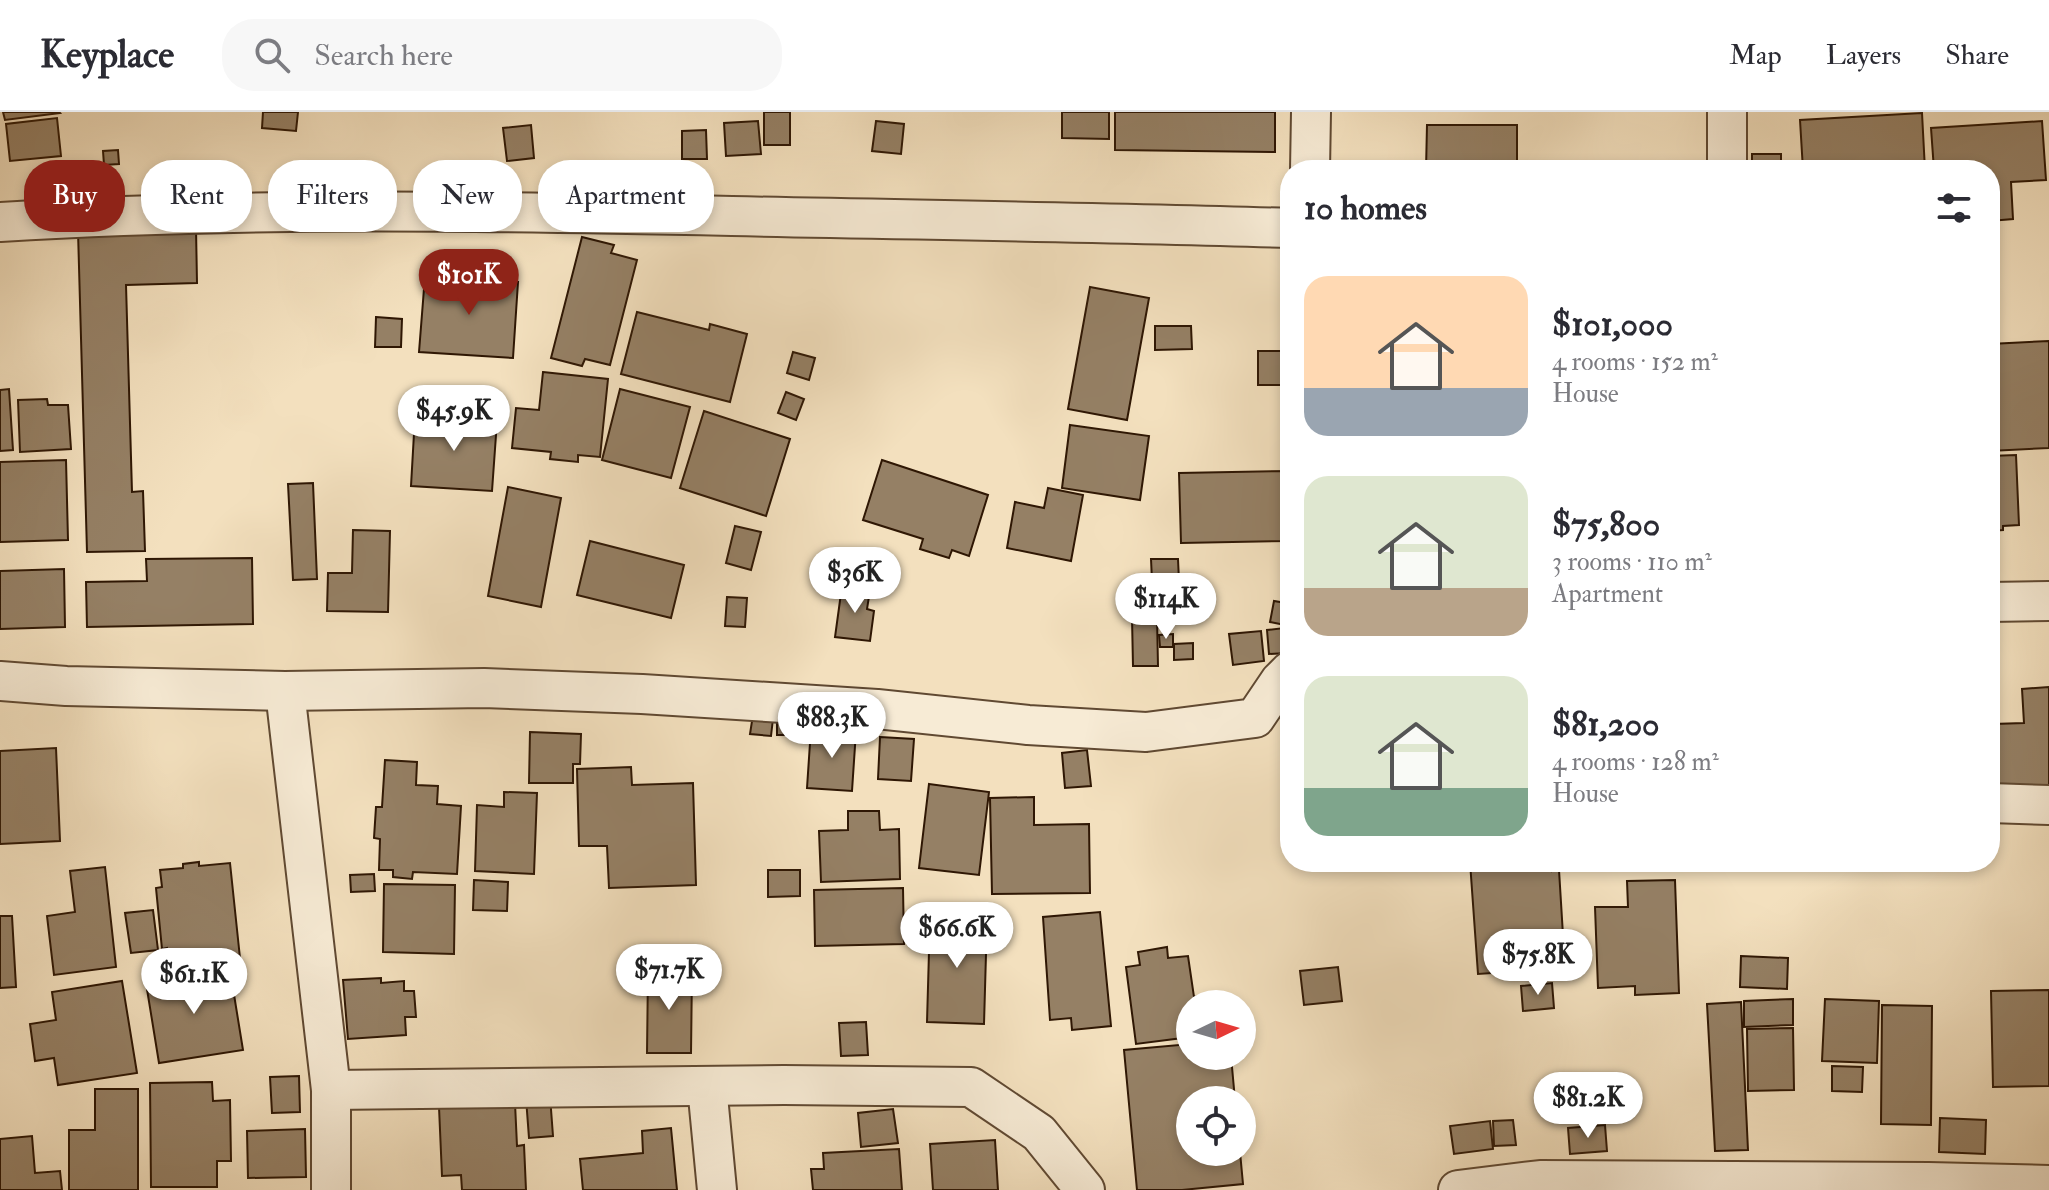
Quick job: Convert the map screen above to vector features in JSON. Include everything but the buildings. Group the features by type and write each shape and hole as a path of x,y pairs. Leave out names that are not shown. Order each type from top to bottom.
{"street":[{"path":"1310,160 1311,112"},
{"path":"1727,112 1727,160"},
{"path":"0,222 110,216 506,212 1280,228"},
{"path":"2000,602 2049,601"},
{"path":"0,681 66,686 285,691 484,688 642,694 877,709 1028,725 1146,732 1255,718 1280,681"},
{"path":"285,691 331,1090 331,1190"},
{"path":"2000,803 2049,805"},
{"path":"707,1086 717,1190"},
{"path":"331,1090 971,1087 1039,1133 1085,1190"},
{"path":"1458,1190 1541,1185 2049,1185"}]}
